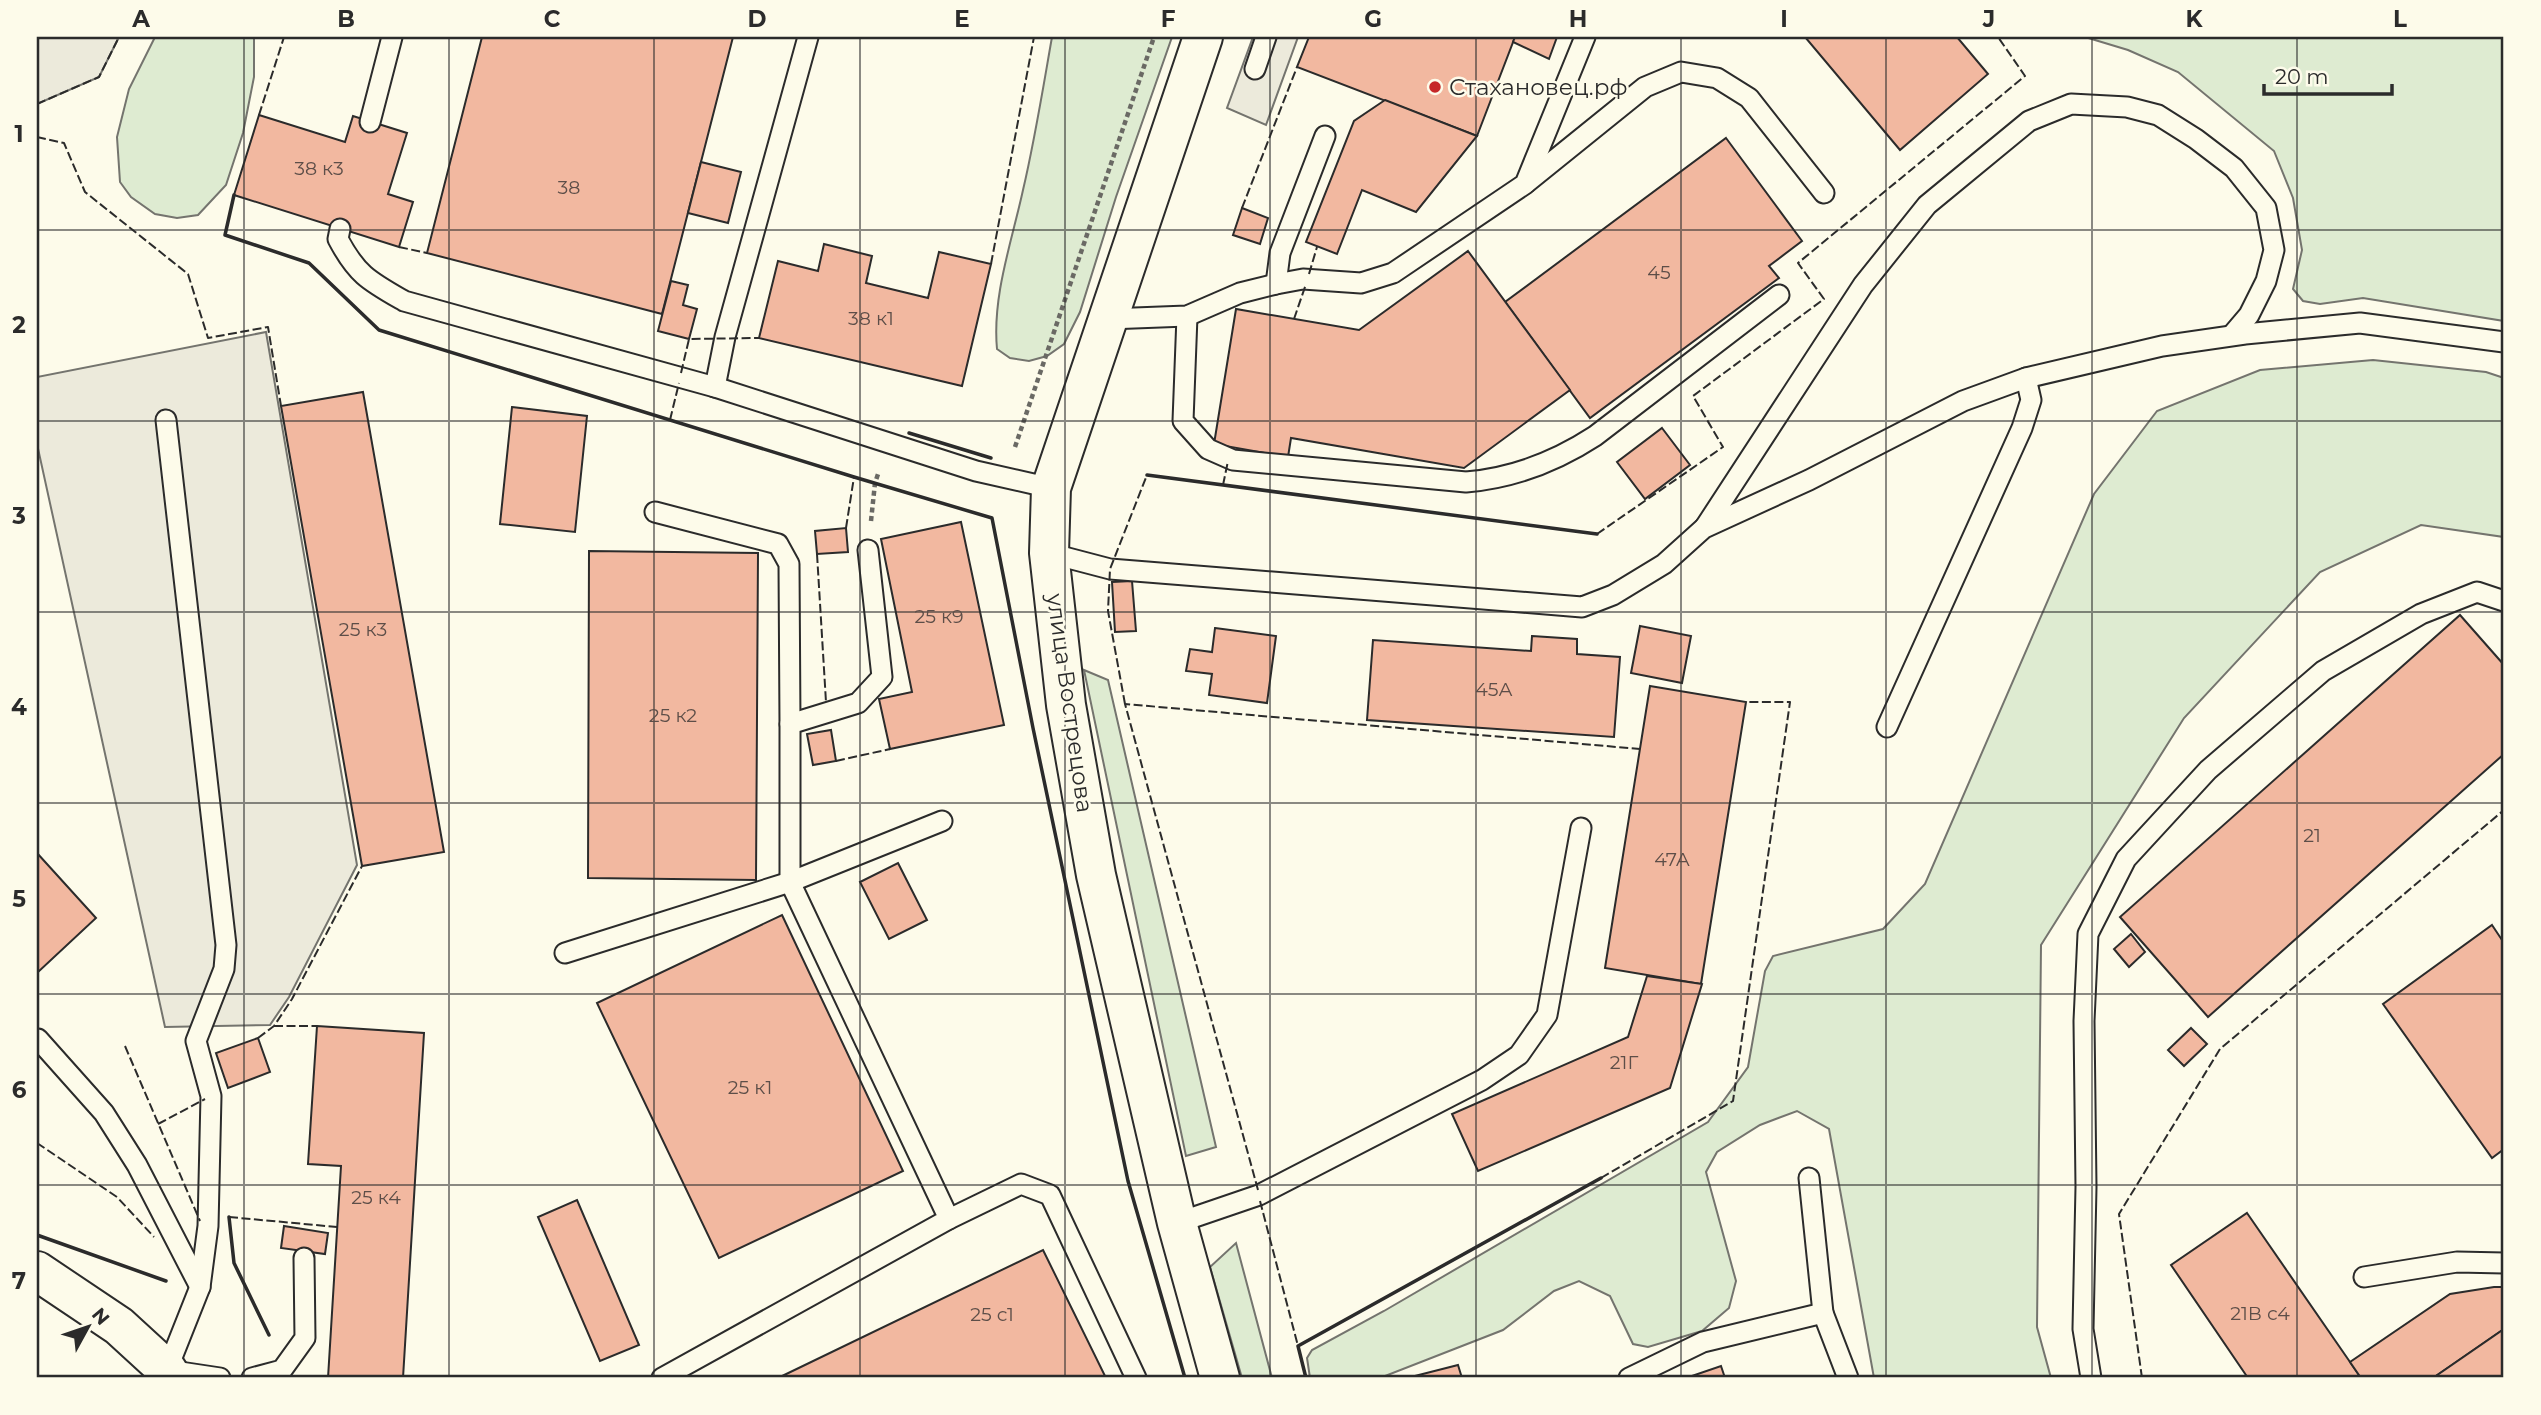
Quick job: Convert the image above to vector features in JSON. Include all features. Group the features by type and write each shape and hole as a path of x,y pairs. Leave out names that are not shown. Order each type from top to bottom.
{"street":[{"name":"улица Вострецова","path":"1203,37 1051,488 1049,554 1066,705 1096,875 1177,1223 1220,1378"},
{"path":"37,1271 119,1325 165,1376"}],"lane":[{"path":"370,122 393,37"},
{"path":"715,387 725,337 808,37"},
{"path":"1255,68 1266,37"},
{"path":"1525,184 1585,37"},
{"path":"1108,319 1186,316 1240,293 1276,284 1303,279 1361,283 1393,273 1525,184 1645,88 1681,72 1717,78 1749,97 1824,194"},
{"path":"1049,554 1110,569 1582,607 1613,595 1664,564 1704,528 1863,285 1927,205 2029,121 2071,104 2127,107 2158,115 2196,139 2234,169 2266,208 2274,250 2269,271 2249,315 2232,335"},
{"path":"1276,284 1280,253 1325,136"},
{"path":"340,229 338,239 350,263 370,282 404,300 715,387 976,471 1051,488"},
{"path":"1186,316 1183,421 1208,449 1233,460 1466,482 1497,480 1566,455 1595,436 1779,295"},
{"path":"1704,528 1809,480 1963,401 2026,378 2162,346 2232,335 2360,323 2504,342"},
{"path":"1886,727 2022,428 2031,400 2026,378"},
{"path":"166,420 226,945 225,969 196,1041 211,1096 208,1226 200,1287 165,1376 220,1378"},
{"path":"655,512 778,544 789,564 790,882 948,1219"},
{"path":"790,724 858,703 882,677 868,550"},
{"path":"2091,1378 2083,1329 2086,1187 2084,1021 2088,934 2126,859 2208,770 2323,671 2421,614 2477,592 2504,601"},
{"path":"565,953 790,882 942,821"},
{"path":"1177,1223 1259,1195 1482,1080 1519,1055 1547,1015 1581,828"},
{"path":"38,1039 104,1113 137,1165 200,1287"},
{"path":"1809,1178 1823,1313 1848,1378"},
{"path":"662,1378 948,1219 1021,1184 1050,1195 1136,1378"},
{"path":"252,1378 282,1370 305,1338 304,1258"},
{"path":"2364,1277 2457,1262 2504,1264"},
{"path":"1629,1378 1703,1342 1823,1313"}],"green space":[{"path":"155,37 254,37 254,77 243,133 226,185 198,215 177,218 155,214 131,197 120,182 117,137 129,89"},
{"path":"1052,37 1172,37 1116,197 1080,312 1064,344 1047,356 1029,361 1010,358 997,349 997,309 1031,152"},
{"path":"2085,37 2504,37 2504,321 2363,298 2320,304 2303,301 2293,289 2302,250 2293,198 2274,151 2178,72 2128,50"},
{"path":"2373,360 2486,372 2504,378 2504,537 2421,525 2320,572 2184,718 2041,945 2037,1327 2051,1378 1874,1378 1829,1129 1797,1111 1760,1125 1717,1152 1706,1172 1736,1281 1729,1308 1702,1331 1648,1347 1633,1344 1610,1296 1579,1281 1554,1291 1503,1330 1380,1378 1310,1378 1307,1358 1312,1350 1384,1311 1708,1122 1748,1067 1765,971 1773,956 1883,929 1925,884 2094,494 2157,411 2260,370"},
{"path":"1084,670 1108,680 1216,1147 1186,1156"},
{"path":"1236,1243 1272,1378 1242,1378 1210,1267"}],"shaded area":[{"path":"37,37 119,37 99,77 37,104"},
{"path":"1253,37 1298,37 1266,125 1227,108"},
{"path":"266,332 357,865 289,997 270,1025 165,1027 37,444 37,377"}],"building":[{"path":"482,37 733,37 662,314 427,253"},
{"path":"1309,37 1515,37 1477,136 1297,67"},
{"path":"1515,37 1557,37 1549,59 1513,42"},
{"path":"1805,37 1957,37 1988,74 1900,150"},
{"path":"1385,100 1477,136 1416,212 1362,190 1337,254 1306,242 1354,121"},
{"path":"259,115 345,142 353,116 407,133 388,194 413,202 399,247 234,195"},
{"path":"1726,138 1802,241 1769,266 1779,278 1590,418 1505,302"},
{"path":"701,162 741,172 728,223 688,213"},
{"path":"1242,208 1268,218 1260,244 1233,235"},
{"path":"824,244 872,256 866,283 928,298 939,252 991,264 962,386 759,338 778,261 818,271"},
{"path":"1468,251 1570,390 1464,468 1291,438 1288,457 1214,444 1236,309 1359,330"},
{"path":"671,281 688,285 683,305 697,309 689,339 658,331"},
{"path":"363,392 444,852 362,866 281,406"},
{"path":"512,407 587,416 575,532 500,524"},
{"path":"1662,428 1690,465 1645,499 1617,462"},
{"path":"961,522 1004,725 890,749 879,699 912,692 881,539"},
{"path":"846,528 848,552 817,554 815,531"},
{"path":"589,551 758,553 756,880 588,878"},
{"path":"1132,581 1136,631 1115,632 1112,582"},
{"path":"2460,615 2504,665 2504,754 2208,1017 2120,917"},
{"path":"1640,626 1691,636 1682,683 1631,673"},
{"path":"1215,628 1276,636 1267,703 1209,695 1212,674 1186,671 1190,649 1212,652"},
{"path":"1532,636 1577,639 1577,654 1620,657 1614,737 1367,720 1373,640 1531,651"},
{"path":"1650,686 1746,702 1701,984 1605,968"},
{"path":"831,730 836,761 813,765 807,734"},
{"path":"37,853 96,918 37,973"},
{"path":"898,863 927,920 889,939 860,882"},
{"path":"782,915 903,1171 719,1258 597,1003"},
{"path":"2492,925 2504,943 2504,1149 2492,1158 2383,1004"},
{"path":"2131,934 2145,952 2129,967 2114,949"},
{"path":"1647,976 1702,984 1670,1088 1478,1171 1452,1114 1628,1037"},
{"path":"317,1026 424,1033 403,1378 328,1378 341,1166 308,1164"},
{"path":"2191,1028 2207,1044 2184,1066 2168,1050"},
{"path":"258,1038 270,1072 228,1088 216,1053"},
{"path":"577,1200 639,1345 600,1361 538,1217"},
{"path":"2247,1213 2361,1378 2248,1378 2171,1265"},
{"path":"284,1226 328,1233 325,1254 281,1248"},
{"path":"1043,1250 1106,1378 778,1378"},
{"path":"2504,1287 2504,1329 2433,1378 2361,1378 2350,1362 2450,1294"},
{"path":"2504,1329 2504,1378 2433,1378"},
{"path":"1458,1365 1462,1378 1407,1378"},
{"path":"1721,1366 1725,1378 1686,1378"}],"fence":[{"path":"37,104 99,77 119,37"},
{"path":"259,115 284,37"},
{"path":"991,264 1034,37"},
{"path":"1597,534 1723,447 1693,396 1824,299 1798,263 2025,76 1998,37"},
{"path":"1242,208 1297,67"},
{"path":"37,137 64,143 85,192 188,274 208,338 268,327 281,406"},
{"path":"399,247 427,253"},
{"path":"1309,274 1317,247"},
{"path":"1294,319 1306,284"},
{"path":"681,373 689,339 759,338"},
{"path":"670,420 679,383"},
{"path":"1223,485 1228,461"},
{"path":"1125,704 1108,611 1110,569 1147,475"},
{"path":"846,528 854,477"},
{"path":"817,554 826,702"},
{"path":"1601,1178 1733,1101 1790,702 1746,702"},
{"path":"1258,1190 1125,704 1640,749"},
{"path":"836,761 890,749"},
{"path":"2142,1378 2119,1214 2220,1049 2504,810"},
{"path":"258,1038 274,1026 292,999 362,866"},
{"path":"274,1026 317,1026"},
{"path":"125,1046 200,1221"},
{"path":"158,1124 205,1099"},
{"path":"37,1143 117,1197 154,1237"},
{"path":"1260,1201 1298,1346"},
{"path":"229,1217 337,1227"}],"wall":[{"path":"234,195 225,235 309,263 379,330 992,518 1128,1181 1185,1378"},
{"path":"909,433 991,458"},
{"path":"1147,475 1597,534"},
{"path":"1306,1378 1298,1346 1601,1178"},
{"path":"229,1217 234,1263 269,1335"},
{"path":"37,1235 166,1281"}],"place":[{"name":"Стахановец.рф","path":"1435,87"}]}
